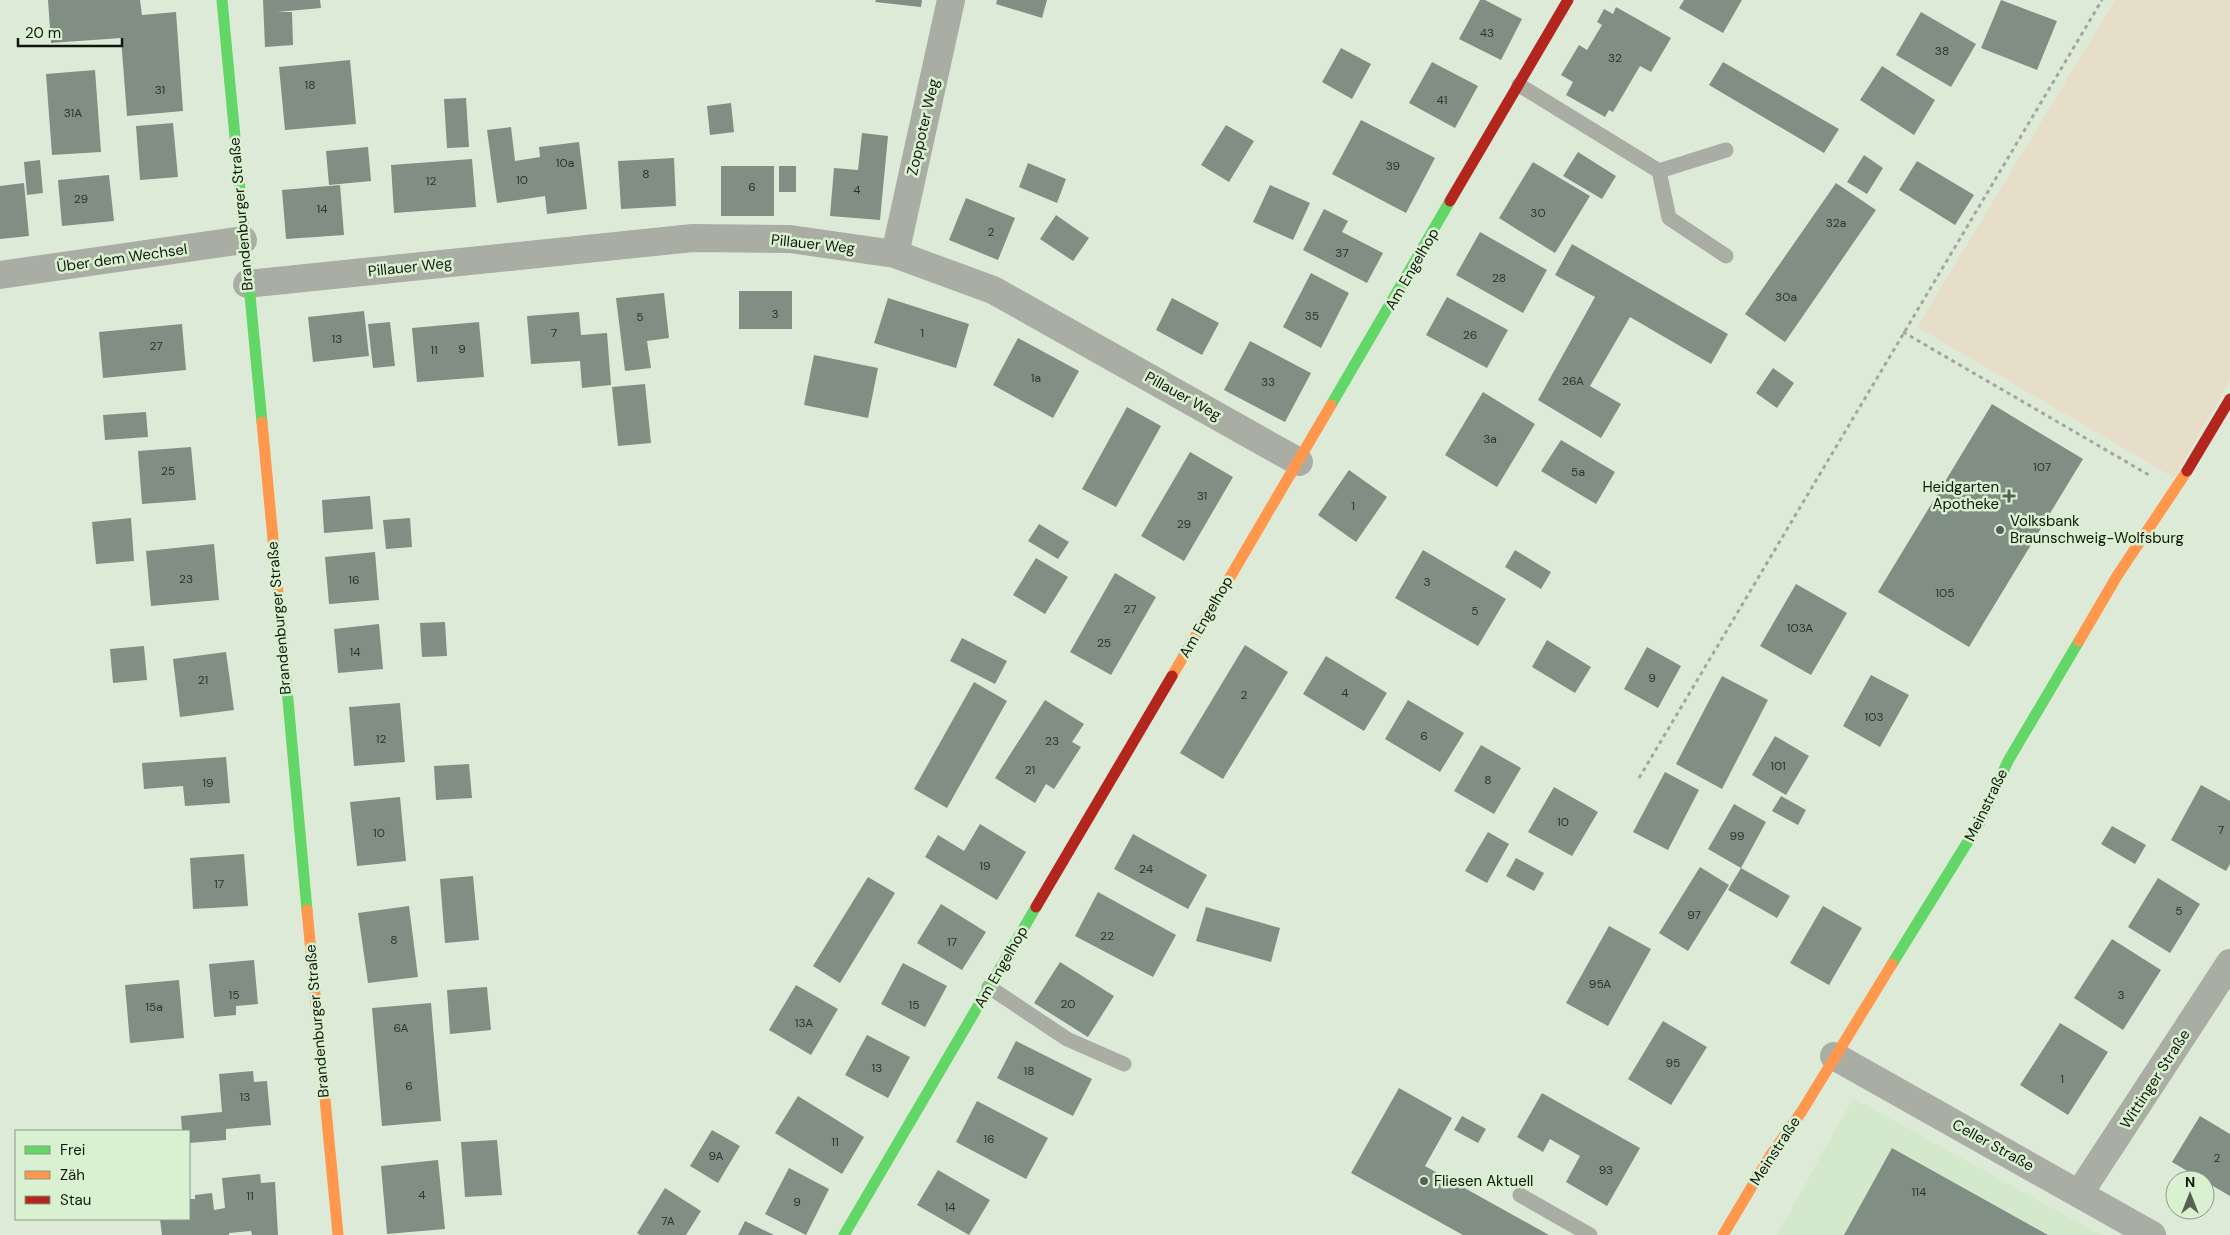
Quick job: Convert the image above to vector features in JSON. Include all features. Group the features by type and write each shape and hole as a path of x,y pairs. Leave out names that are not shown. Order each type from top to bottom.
{"street":[{"name":"Brandenburger Straße","path":"222,0 247,284 338,1235"},
{"name":"Zoppoter Weg","path":"894,254 951,0"},
{"name":"Am Engelhop","path":"844,1235 1299,462 1568,0"},
{"name":"Pillauer Weg","path":"247,284 693,238 790,239 894,254 992,290 1299,462"},
{"name":"Über dem Wechsel","path":"0,275 243,240"},
{"name":"Meinstraße","path":"1724,1235 1770,1156 1802,1110 1980,822 2008,761 2117,576 2176,490 2230,399"},
{"name":"Wittinger Straße","path":"2079,1194 2230,963"},
{"name":"Celler Straße","path":"1834,1056 2152,1235"}],"lane":[{"path":"1519,85 1659,171 1670,218 1726,256"},
{"path":"1659,171 1726,150"},
{"path":"989,987 1067,1039 1124,1064"},
{"path":"1520,1194 1590,1235"}],"path":[{"path":"1639,778 2102,0"},
{"path":"1903,332 2176,490"}],"shaded area":[{"path":"2115,0 2230,0 2230,381 2174,478 1917,327"},
{"path":"1853,1098 2101,1235 1777,1235"}],"building":[{"path":"48,0 140,0 142,15 176,12 183,111 127,116 121,38 51,43"},
{"path":"263,0 320,0 321,8 277,12 292,12 293,45 265,47"},
{"path":"876,0 922,0 921,7 875,2"},
{"path":"997,0 1047,0 1042,18 996,4"},
{"path":"1480,0 1485,0 1522,19 1501,60 1459,39"},
{"path":"1684,0 1742,0 1723,33 1679,8"},
{"path":"2001,0 2057,21 2037,70 1981,48"},
{"path":"1616,7 1671,38 1651,72 1640,66 1613,112 1609,110 1605,117 1566,95 1573,82 1561,75 1579,45 1587,50 1602,25 1597,22 1604,9 1613,14"},
{"path":"1921,12 1976,44 1951,87 1896,55"},
{"path":"1341,48 1371,64 1352,99 1322,82"},
{"path":"350,60 356,124 285,130 279,67"},
{"path":"1432,62 1478,86 1455,128 1409,103"},
{"path":"1723,62 1839,129 1824,153 1709,85"},
{"path":"1882,66 1935,100 1914,135 1860,100"},
{"path":"95,70 101,152 52,155 46,74"},
{"path":"466,98 469,147 447,148 444,99"},
{"path":"731,103 734,132 710,135 707,106"},
{"path":"1361,120 1435,158 1406,213 1332,174"},
{"path":"173,123 178,177 140,180 136,126"},
{"path":"1226,125 1254,141 1229,182 1201,165"},
{"path":"511,127 515,161 540,157 539,147 579,142 587,209 547,214 545,196 497,203 487,130"},
{"path":"862,133 888,136 880,220 830,216 834,168 858,170"},
{"path":"368,147 371,181 329,185 326,151"},
{"path":"1578,152 1616,176 1602,199 1563,176"},
{"path":"1864,155 1883,168 1867,194 1847,182"},
{"path":"674,158 676,206 621,209 618,161"},
{"path":"472,159 476,207 394,213 391,165"},
{"path":"40,160 43,193 27,195 24,162"},
{"path":"1917,161 1974,195 1955,225 1899,190"},
{"path":"1533,162 1590,196 1555,253 1499,218"},
{"path":"1028,163 1066,179 1057,203 1019,187"},
{"path":"721,166 774,166 774,216 721,216"},
{"path":"779,166 796,166 796,192 779,192"},
{"path":"109,175 114,221 62,226 58,180"},
{"path":"24,183 29,236 0,239 0,186"},
{"path":"1836,183 1876,210 1785,342 1745,314"},
{"path":"340,185 344,235 286,239 282,190"},
{"path":"1270,185 1310,203 1293,240 1253,222"},
{"path":"966,198 1015,218 998,260 949,240"},
{"path":"1324,209 1348,221 1342,232 1383,253 1367,283 1303,250"},
{"path":"1056,215 1089,238 1073,261 1040,239"},
{"path":"1480,232 1547,270 1523,313 1456,275"},
{"path":"1572,244 1728,334 1711,364 1630,317 1590,386 1621,404 1601,438 1538,400 1595,297 1555,275"},
{"path":"1311,273 1349,293 1321,348 1283,327"},
{"path":"739,291 792,291 792,329 739,329"},
{"path":"664,293 669,338 647,341 651,368 625,371 616,298"},
{"path":"1447,297 1508,330 1487,368 1426,335"},
{"path":"888,298 969,324 956,368 874,343"},
{"path":"1172,298 1219,323 1202,355 1156,330"},
{"path":"364,311 369,356 313,362 308,317"},
{"path":"579,312 581,335 607,333 611,385 582,388 580,361 531,364 527,316"},
{"path":"390,322 395,366 373,368 368,324"},
{"path":"479,322 484,377 417,382 412,328"},
{"path":"182,324 186,370 103,378 99,332"},
{"path":"1018,338 1079,371 1053,418 993,385"},
{"path":"1250,341 1311,373 1285,422 1224,390"},
{"path":"814,355 878,368 868,418 804,405"},
{"path":"1773,368 1794,383 1777,408 1756,393"},
{"path":"645,384 651,443 618,446 612,387"},
{"path":"1483,392 1535,424 1497,487 1445,455"},
{"path":"1992,404 2083,459 1969,647 1878,592"},
{"path":"1127,407 1161,426 1116,507 1082,489"},
{"path":"146,412 148,437 105,440 103,415"},
{"path":"1561,440 1615,472 1596,504 1541,471"},
{"path":"191,447 196,500 142,504 138,451"},
{"path":"1190,452 1233,477 1184,561 1141,536"},
{"path":"1349,470 1387,497 1356,542 1318,515"},
{"path":"370,496 373,529 324,533 322,500"},
{"path":"131,518 134,561 96,564 92,522"},
{"path":"410,518 412,547 386,549 383,520"},
{"path":"1039,524 1069,542 1058,559 1028,541"},
{"path":"214,544 219,600 151,606 146,551"},
{"path":"1423,550 1506,599 1478,646 1395,598"},
{"path":"1515,550 1551,572 1541,589 1505,567"},
{"path":"375,552 379,600 329,604 325,557"},
{"path":"1036,558 1068,577 1045,614 1013,595"},
{"path":"1115,573 1156,597 1111,675 1070,652"},
{"path":"1796,584 1847,613 1811,675 1760,646"},
{"path":"445,622 447,656 422,657 420,623"},
{"path":"379,624 383,669 338,673 334,629"},
{"path":"962,638 1007,661 995,684 950,661"},
{"path":"1547,640 1591,667 1575,693 1532,667"},
{"path":"1245,645 1288,672 1223,779 1180,753"},
{"path":"144,646 147,680 113,683 110,649"},
{"path":"1647,647 1681,666 1658,708 1624,689"},
{"path":"226,652 234,710 180,717 173,659"},
{"path":"1326,656 1387,693 1364,731 1303,694"},
{"path":"1871,675 1909,695 1880,747 1843,726"},
{"path":"1722,676 1768,700 1722,789 1676,764"},
{"path":"974,682 1007,701 947,808 914,789"},
{"path":"1045,700 1084,724 1072,742 1081,747 1054,789 1046,784 1035,803 995,778"},
{"path":"1408,700 1464,733 1440,772 1385,739"},
{"path":"400,703 405,762 354,766 349,707"},
{"path":"1775,736 1809,756 1786,795 1752,775"},
{"path":"1481,745 1521,768 1494,814 1454,791"},
{"path":"226,757 230,803 185,806 183,786 144,789 142,763"},
{"path":"469,764 472,798 436,800 434,766"},
{"path":"1665,772 1699,790 1668,850 1633,832"},
{"path":"2201,785 2230,801 2230,864 2226,871 2171,840"},
{"path":"1554,787 1598,812 1572,856 1528,832"},
{"path":"1781,796 1806,810 1798,825 1772,811"},
{"path":"400,797 406,861 357,866 350,802"},
{"path":"1734,804 1766,822 1741,868 1708,849"},
{"path":"980,824 1026,852 997,900 925,857 938,835 964,851"},
{"path":"2112,826 2146,845 2135,864 2101,844"},
{"path":"1488,832 1509,844 1487,883 1465,871"},
{"path":"1133,834 1207,875 1188,909 1114,869"},
{"path":"244,854 248,906 193,909 190,858"},
{"path":"1516,858 1544,873 1534,891 1506,876"},
{"path":"1700,867 1729,885 1688,951 1659,933"},
{"path":"1741,868 1790,896 1777,918 1728,890"},
{"path":"473,876 479,940 445,943 440,879"},
{"path":"868,877 895,893 840,983 813,966"},
{"path":"2158,878 2200,904 2170,953 2128,927"},
{"path":"1098,892 1176,935 1153,977 1075,936"},
{"path":"941,904 986,932 962,970 917,943"},
{"path":"409,906 418,977 368,983 358,913"},
{"path":"1823,906 1862,928 1829,985 1790,963"},
{"path":"1206,907 1280,928 1271,962 1196,941"},
{"path":"1609,926 1651,949 1608,1026 1566,1003"},
{"path":"2112,939 2161,970 2123,1030 2074,998"},
{"path":"254,960 258,1004 236,1006 236,1015 214,1017 209,964"},
{"path":"1060,962 1114,996 1088,1037 1034,1003"},
{"path":"903,963 947,986 925,1027 881,1004"},
{"path":"179,980 184,1038 130,1043 125,985"},
{"path":"796,985 838,1009 811,1055 769,1030"},
{"path":"487,987 491,1030 450,1034 447,990"},
{"path":"431,1003 441,1121 382,1126 372,1008"},
{"path":"1663,1021 1707,1047 1671,1105 1628,1079"},
{"path":"2060,1023 2108,1052 2068,1115 2020,1085"},
{"path":"867,1035 910,1057 888,1098 845,1075"},
{"path":"1016,1041 1092,1079 1073,1116 997,1078"},
{"path":"253,1071 254,1082 267,1081 271,1125 226,1129 226,1140 190,1143 190,1130 182,1130 181,1116 222,1112 219,1074"},
{"path":"1399,1088 1452,1118 1425,1166 1549,1235 1463,1235 1351,1173"},
{"path":"1542,1093 1640,1148 1607,1206 1566,1182 1580,1156 1550,1139 1543,1152 1517,1137"},
{"path":"798,1096 864,1137 842,1174 775,1133"},
{"path":"977,1101 1048,1138 1026,1179 956,1142"},
{"path":"1462,1116 1486,1129 1478,1143 1454,1130"},
{"path":"2200,1116 2230,1134 2230,1196 2215,1187 2215,1170 2186,1170 2172,1162"},
{"path":"712,1130 740,1146 718,1183 690,1166"},
{"path":"497,1140 502,1195 465,1197 461,1142"},
{"path":"1892,1148 2048,1235 1844,1235"},
{"path":"438,1160 445,1229 387,1234 381,1166"},
{"path":"789,1168 829,1189 806,1235 765,1214"},
{"path":"938,1170 990,1200 969,1235 917,1205"},
{"path":"260,1174 261,1183 275,1182 278,1235 252,1235 251,1231 229,1233 229,1235 162,1235 160,1220 190,1220 190,1199 195,1199 195,1195 212,1193 214,1210 225,1208 222,1178"},
{"path":"665,1188 701,1211 686,1235 640,1235 637,1233"},
{"path":"745,1221 774,1235 738,1235"}],"traffic: fast":[{"path":"222,0 262,422"},
{"path":"1331,405 1450,201"},
{"path":"1892,964 1980,822 2008,761 2079,641"},
{"path":"286,678 307,910"},
{"path":"844,1235 1036,907"}],"traffic: slow":[{"path":"1172,676 1331,405"},
{"path":"262,422 286,678"},
{"path":"2079,641 2117,576 2187,471"},
{"path":"307,910 338,1235"},
{"path":"1723,1235 1770,1156 1802,1111 1892,964"}],"traffic: jam":[{"path":"1450,201 1568,0"},
{"path":"2187,471 2230,399"},
{"path":"1036,907 1172,676"}],"place":[{"name":"Heidgarten Apotheke","path":"2009,496"},
{"name":"Volksbank Braunschweig-Wolfsburg","path":"2000,530"},
{"name":"Fliesen Aktuell","path":"1424,1181"}]}
